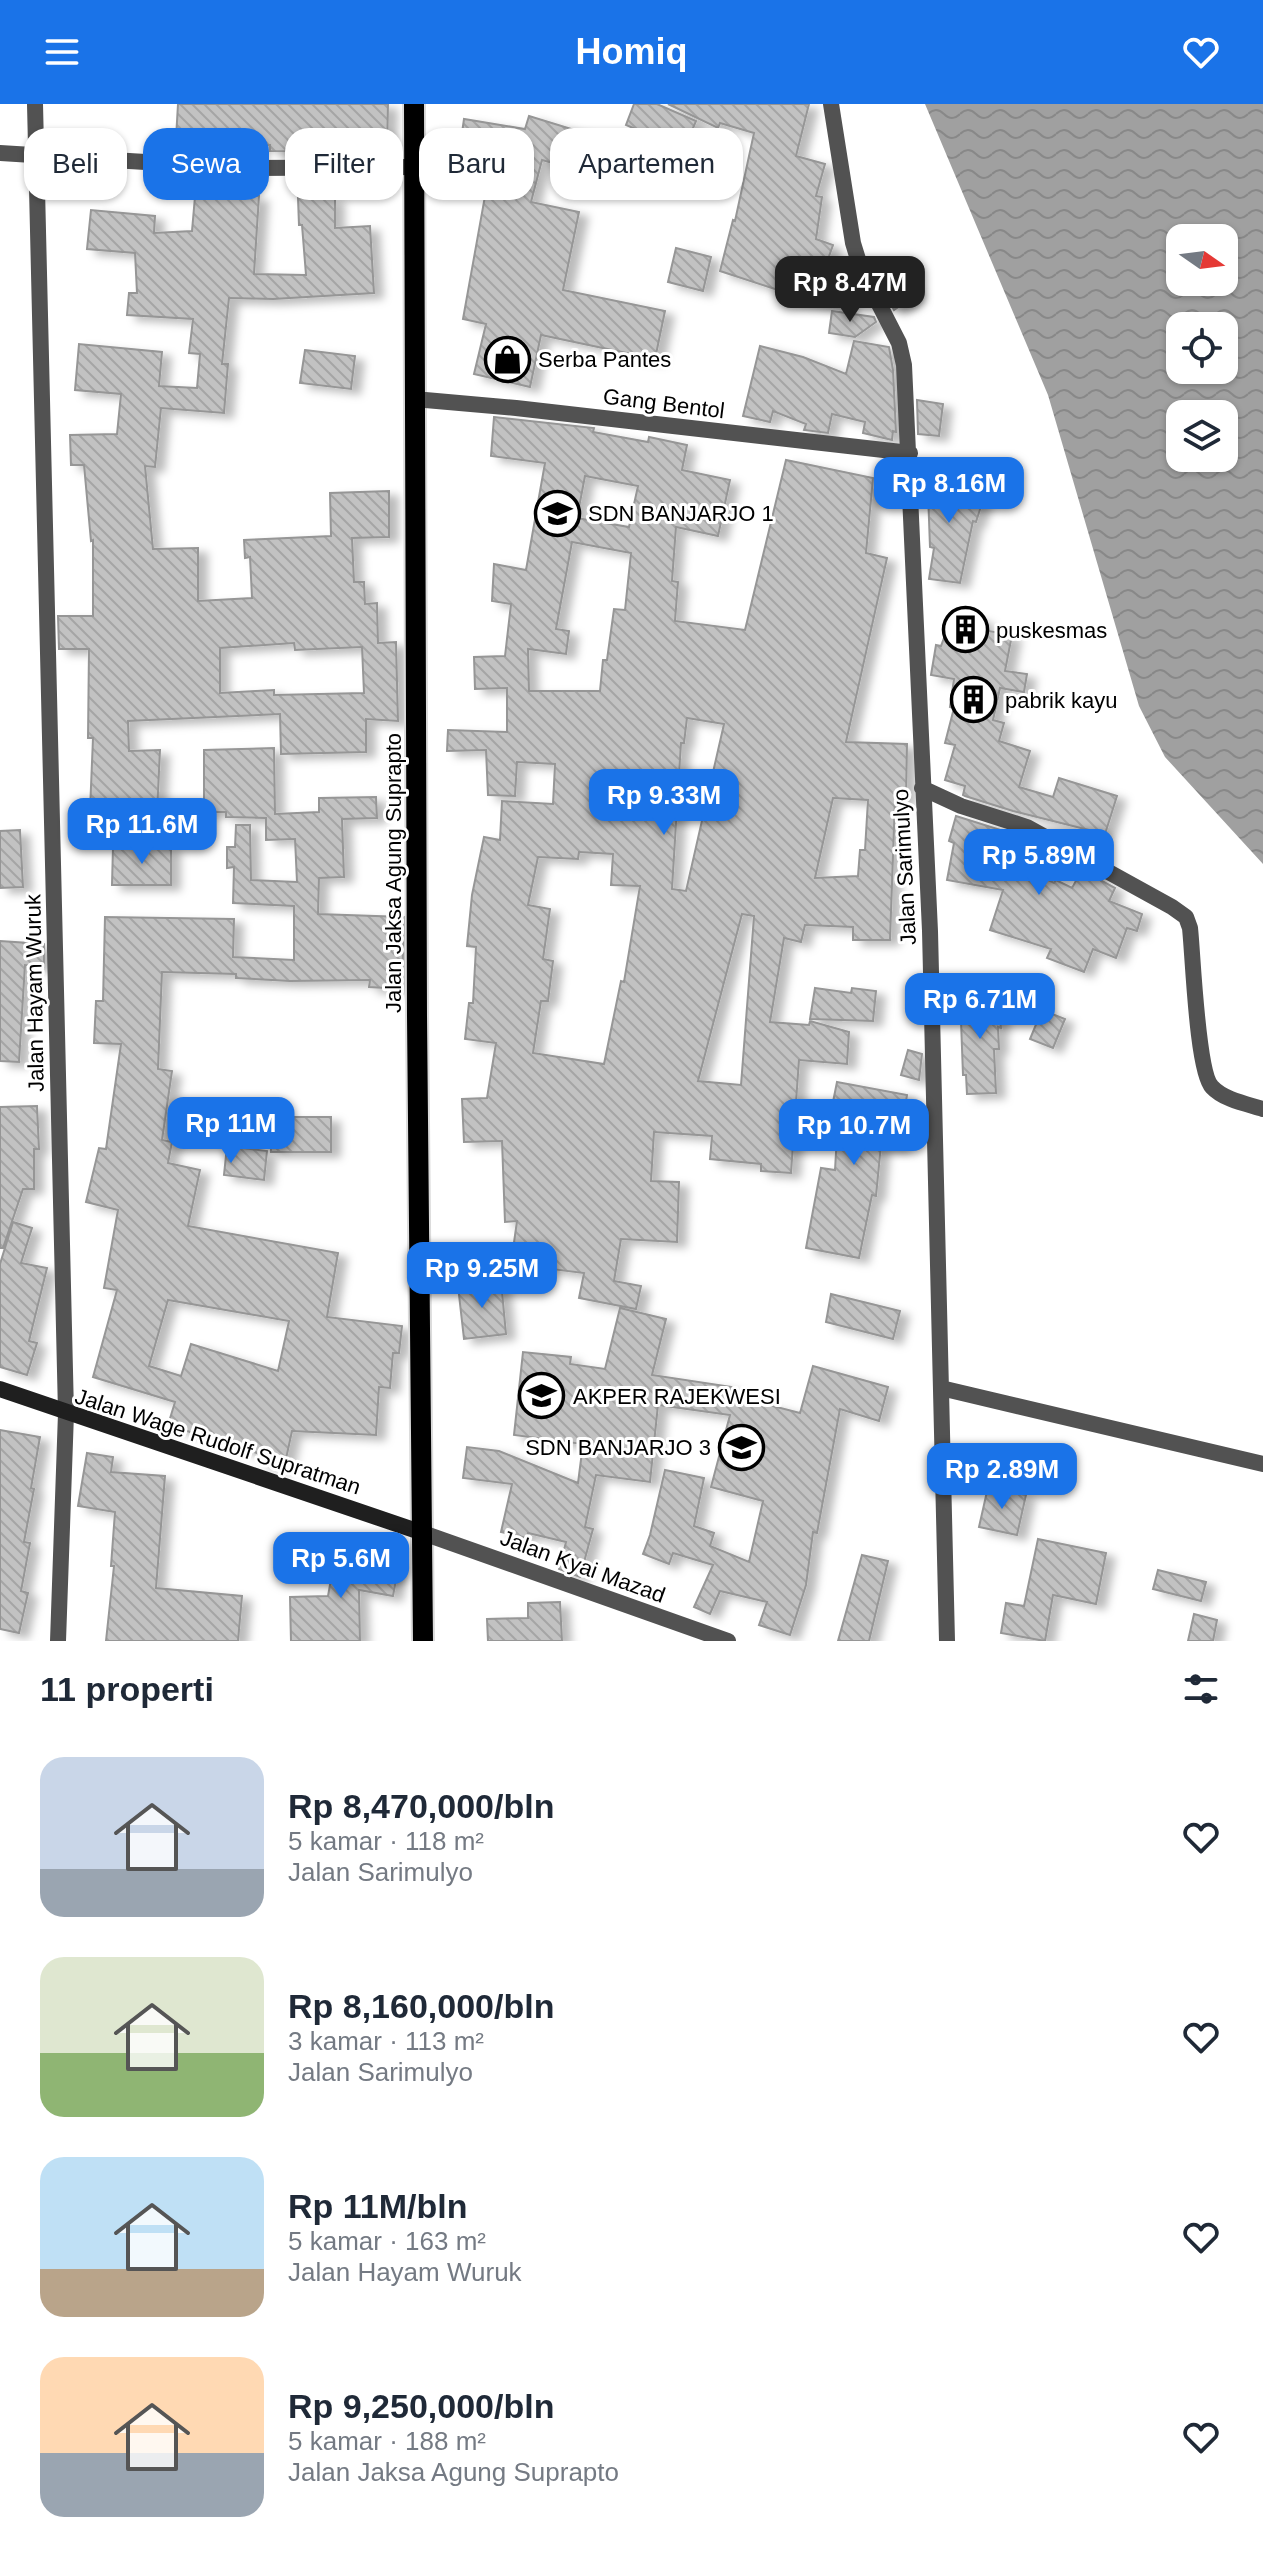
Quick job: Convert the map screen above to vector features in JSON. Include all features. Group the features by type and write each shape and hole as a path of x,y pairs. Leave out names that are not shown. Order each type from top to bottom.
{"main road":[{"name":"Jalan Jaksa Agung Suprapto","path":"414,104 423,1641"},
{"name":"Jalan Wage Rudolf Supratman","path":"0,1389 423,1533"}],"street":[{"name":"Jalan Hayam Wuruk","path":"35,104 35,128"},
{"name":"Jalan Sarimulyo","path":"831,104 853,243 861,269 899,343 904,365 930,931 947,1641"},
{"path":"0,153 24,154"},
{"path":"127,160 242,168 415,167"},
{"name":"Jalan Hayam Wuruk","path":"37,200 66,1413 58,1641"},
{"name":"Gang Bentol","path":"414,399 910,453"},
{"path":"922,788 961,806 1027,827 1186,917 1190,928 1203,1063 1209,1086 1221,1094 1263,1109"},
{"path":"941,1388 1263,1464"},
{"name":"Jalan Kyai Mazad","path":"423,1533 728,1641"}],"water":[{"path":"925,104 1263,104 1263,864 1165,757 1139,706 1048,395"}],"building":[{"path":"178,104 388,104 388,128 285,128 285,151 270,151 269,128 177,128"},
{"path":"634,104 657,104 696,121 693,128 633,128 626,125"},
{"path":"668,104 809,104 796,156 825,164 816,196 822,197 816,239 833,245 822,276 838,279 832,307 786,297 787,293 720,271 733,220 740,200 743,200 743,184 754,133 720,123 718,128"},
{"path":"529,116 568,128 550,128 550,162 542,160 534,191 534,128 525,128"},
{"path":"464,119 519,128 463,128"},
{"path":"195,200 259,200 254,274 306,275 298,200 335,200 335,228 370,226 374,293 273,299 229,298 222,364 228,364 224,413 161,408 155,467 145,466 153,549 198,548 198,601 252,598 250,557 245,558 244,540 331,536 330,493 389,491 389,537 352,538 354,582 364,582 365,604 377,603 378,643 396,642 398,721 366,719 366,752 281,754 280,714 128,721 129,751 160,750 157,814 90,811 93,738 88,738 89,649 59,649 58,616 93,616 93,540 84,465 71,465 70,435 117,434 121,394 75,390 79,344 162,352 159,386 197,388 200,354 189,353 193,319 127,315 129,293 137,293 135,253 87,249 91,210 155,216 154,233 192,231","holes":["294,643 295,650 362,647 364,693 274,695 274,690 220,693 220,648"]},
{"path":"484,200 532,200 579,212 563,290 665,311 655,359 541,335 530,387 474,374 486,324 463,319"},
{"path":"676,248 711,257 703,291 668,282"},
{"path":"896,264 916,295 894,310 877,276"},
{"path":"832,311 874,317 876,322 855,337 829,333"},
{"path":"854,341 889,347 896,432 893,431 892,440 863,433 865,422 832,414 828,433 804,430 806,424 773,411 770,422 743,416 760,346 803,357 846,374"},
{"path":"305,350 355,356 351,389 300,383"},
{"path":"917,400 943,404 939,436 918,434"},
{"path":"494,417 594,428 593,432 648,442 649,437 687,445 682,470 730,480 718,536 676,527 672,581 678,582 675,621 745,630 786,460 873,478 866,553 887,558 846,742 907,744 906,801 895,800 890,940 853,940 853,927 805,925 801,942 784,938 770,1022 809,1025 810,1021 849,1032 847,1064 799,1060 791,1173 761,1171 761,1164 710,1159 712,1136 654,1132 651,1181 679,1182 677,1242 621,1239 614,1281 641,1286 636,1309 579,1298 584,1273 511,1264 517,1221 505,1222 502,1141 464,1142 462,1099 487,1098 496,1043 465,1039 469,1003 473,1003 476,947 467,946 472,895 484,837 500,840 502,801 553,804 555,764 517,762 515,796 488,795 486,750 447,751 448,730 507,732 507,688 475,689 474,657 505,656 511,604 492,601 494,564 526,570 545,463 491,456","holes":["585,476 638,486 629,527 577,518","572,542 631,553 625,610 614,609 600,691 529,691 528,649 566,654 569,631 556,629","687,718 724,724 686,891 672,889 681,743 684,743","833,798 868,800 865,850 860,850 858,876 815,878","579,852 613,854 611,885 640,886 624,982 621,981 604,1064 533,1053 541,1001 548,1001 553,961 543,959 550,909 528,905 538,857 578,859","742,914 754,916 741,1085 698,1081"]},
{"path":"925,473 962,477 959,492 983,500 976,522 973,521 960,583 929,579 934,548 930,547 928,492 921,491"},
{"path":"954,611 984,620 983,630 1012,635 1005,671 1027,674 1024,692 1000,688 993,720 1004,723 999,741 1030,751 1019,787 1053,797 1059,778 1117,796 1105,834 965,796 965,786 945,780 955,745 945,743 954,708 950,707 954,679 931,675 936,645 941,646"},
{"path":"274,748 275,814 319,812 319,798 376,797 377,818 342,819 344,877 319,878 318,914 404,917 402,989 369,987 370,980 290,981 236,978 236,974 162,972 158,1069 172,1071 162,1140 172,1142 168,1163 200,1170 188,1226 338,1253 327,1317 402,1326 399,1353 393,1353 390,1388 379,1387 376,1435 292,1431 284,1468 258,1462 260,1454 168,1425 175,1402 93,1377 117,1290 104,1288 118,1210 86,1202 99,1148 106,1149 121,1044 94,1043 96,1001 103,1001 105,917 234,919 233,957 294,960 294,906 233,903 234,867 227,868 227,847 235,847 236,825 250,825 251,880 297,882 295,839 266,840 266,818 226,817 226,812 204,812 204,750","holes":["168,1300 289,1321 278,1371 191,1344 181,1376 149,1366"]},
{"path":"956,816 1023,837 1035,844 1019,865 1054,883 1056,880 1072,888 1082,870 1115,888 1109,901 1142,914 1137,931 1127,928 1116,958 1093,949 1084,972 1047,958 1051,949 990,930 1003,890 947,880 954,843 949,841"},
{"path":"20,830 23,887 0,888 0,831"},
{"path":"113,847 171,847 171,885 112,885"},
{"path":"0,941 44,944 44,967 25,965 19,1062 0,1061"},
{"path":"815,988 851,993 852,988 876,991 873,1021 810,1019"},
{"path":"960,994 998,996 1001,1028 998,1027 999,1049 994,1049 996,1093 967,1094 966,1075 963,1075"},
{"path":"1042,1010 1065,1019 1053,1048 1030,1039"},
{"path":"908,1050 922,1054 919,1080 901,1075"},
{"path":"837,1082 907,1095 899,1148 881,1145 876,1196 872,1195 859,1258 806,1248 821,1168 835,1170 838,1118 830,1117"},
{"path":"37,1106 39,1149 34,1149 34,1189 23,1189 3,1248 0,1248 0,1107"},
{"path":"270,1117 331,1117 331,1152 271,1152"},
{"path":"227,1146 267,1151 264,1180 224,1175"},
{"path":"13,1222 32,1228 21,1263 47,1268 29,1341 37,1343 27,1375 0,1367 0,1264"},
{"path":"501,1281 506,1334 464,1339 458,1286"},
{"path":"831,1294 900,1311 893,1339 826,1322"},
{"path":"620,1308 666,1319 652,1375 732,1387 730,1395 800,1413 813,1366 888,1387 879,1421 840,1409 817,1533 813,1532 806,1585 790,1635 759,1625 767,1602 720,1591 710,1614 694,1607 713,1565 673,1553 669,1564 643,1554 665,1470 704,1478 694,1526 714,1533 710,1546 749,1562 763,1501 711,1487 730,1415 658,1405 650,1482 596,1475 585,1527 593,1529 580,1577 559,1569 566,1542 528,1533 527,1538 501,1532 512,1484 463,1478 467,1447 499,1451 578,1483 583,1444 514,1435 523,1352 571,1357 570,1364 605,1369"},
{"path":"0,1430 40,1437 24,1542 30,1543 21,1591 28,1593 19,1633 0,1629"},
{"path":"87,1453 113,1457 111,1472 165,1476 156,1588 242,1596 238,1641 106,1641 114,1566 111,1566 115,1512 78,1506"},
{"path":"988,1487 1026,1495 1017,1535 979,1527"},
{"path":"1038,1539 1106,1553 1096,1604 1053,1595 1045,1641 1001,1633 1006,1603 1024,1606"},
{"path":"336,1552 399,1564 393,1596 359,1590 360,1641 291,1641 290,1597 328,1596"},
{"path":"862,1555 888,1561 869,1641 838,1641"},
{"path":"1158,1570 1206,1582 1201,1601 1153,1589"},
{"path":"560,1602 562,1641 488,1641 487,1619 528,1618 528,1603"},
{"path":"1194,1614 1217,1620 1213,1641 1188,1641"}],"place":[{"name":"Serba Pantes","path":"507,359"},
{"name":"SDN BANJARJO 1","path":"557,513"},
{"name":"puskesmas","path":"965,630"},
{"name":"pabrik kayu","path":"974,700"},
{"name":"AKPER RAJEKWESI","path":"542,1396"},
{"name":"SDN BANJARJO 3","path":"742,1447"}]}
